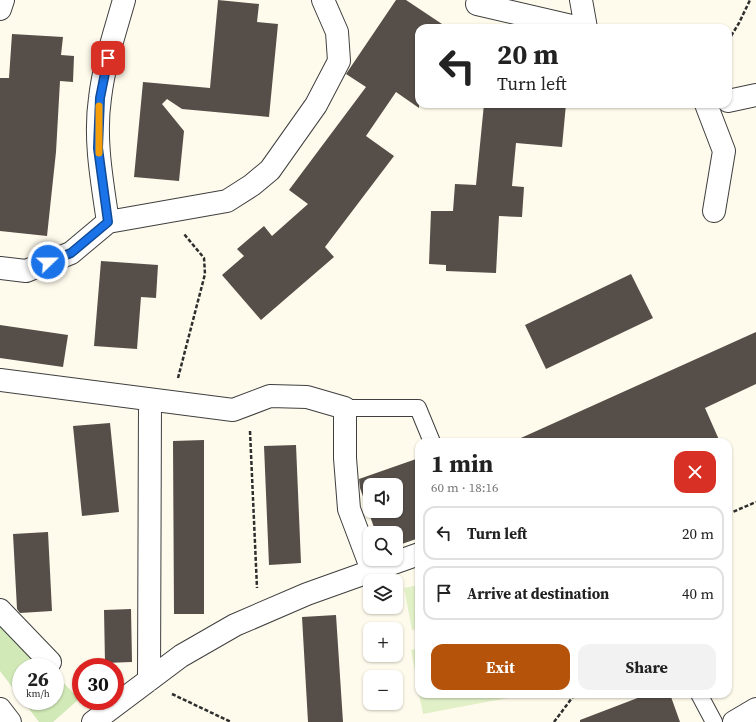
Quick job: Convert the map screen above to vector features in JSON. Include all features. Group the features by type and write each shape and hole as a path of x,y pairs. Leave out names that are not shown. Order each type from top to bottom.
{"street":[{"path":"0,9 3,0"},
{"path":"108,222 98,148 100,98 108,58 124,0"},
{"path":"0,268 26,271 71,253 108,222 227,200 252,185 270,170 316,104 339,60 337,32 323,0"},
{"path":"581,0 585,24"},
{"path":"478,4 563,24"},
{"path":"732,100 756,94"},
{"path":"710,108 724,151 714,211"},
{"path":"0,380 233,410 270,396 307,397 345,408 418,408 430,438"},
{"path":"149,680 150,400"},
{"path":"345,408 344,458 349,509 372,570"},
{"path":"93,722 181,656 235,625 306,594 415,555"},
{"path":"0,610 46,658"},
{"path":"701,698 714,722"},
{"path":"0,709 10,722"},
{"path":"734,722 756,709"}],"path":[{"path":"732,34 750,0"},
{"path":"165,212 204,258 205,274 172,402"},
{"path":"249,404 258,615"},
{"path":"732,512 756,502"},
{"path":"149,680 165,691 231,722"},
{"path":"554,722 572,698"}],"green space":[{"path":"415,586 415,630 412,630 404,588"},
{"path":"0,618 39,658 12,658 12,687 0,671"},
{"path":"415,649 415,672 411,650"},
{"path":"64,683 72,692 72,705 53,722 39,722 30,710 64,710"},
{"path":"420,698 507,698 423,714"}],"building":[{"path":"218,0 259,4 257,22 278,24 269,117 182,109 167,99 162,104 184,131 179,181 134,177 143,82 210,88"},
{"path":"396,0 406,0 442,24 415,24 415,105 396,92 366,136 394,156 325,247 334,257 261,320 222,275 244,256 237,249 264,226 272,236 308,204 289,190 366,87 346,74"},
{"path":"12,34 63,37 61,55 74,56 73,82 60,81 56,152 47,236 0,231 0,78 9,78"},
{"path":"484,108 566,108 562,147 516,143 512,186 524,187 522,217 499,216 496,273 446,271 446,265 429,264 431,211 453,211 455,184 476,185"},
{"path":"101,261 158,265 156,298 141,297 137,349 94,346"},
{"path":"631,274 653,318 546,369 525,325"},
{"path":"0,325 68,335 63,367 0,358"},
{"path":"756,332 756,384 705,408 718,438 521,438"},
{"path":"110,423 119,512 82,516 73,426"},
{"path":"204,440 204,614 174,614 173,441"},
{"path":"296,445 301,563 269,565 264,446"},
{"path":"415,459 415,539 403,544 403,526 374,526 371,518 403,518 403,478 363,478 363,496 359,479"},
{"path":"48,532 52,611 20,613 17,609 13,534"},
{"path":"131,609 132,662 124,662 124,658 105,658 104,610"},
{"path":"336,615 343,722 308,722 302,617"},
{"path":"638,698 671,698 680,722 580,722 580,720"}],"slow traffic":[{"path":"99,106 99,153"}],"route":[{"path":"48,262 71,253 108,222 98,148 100,98 108,58"}]}
